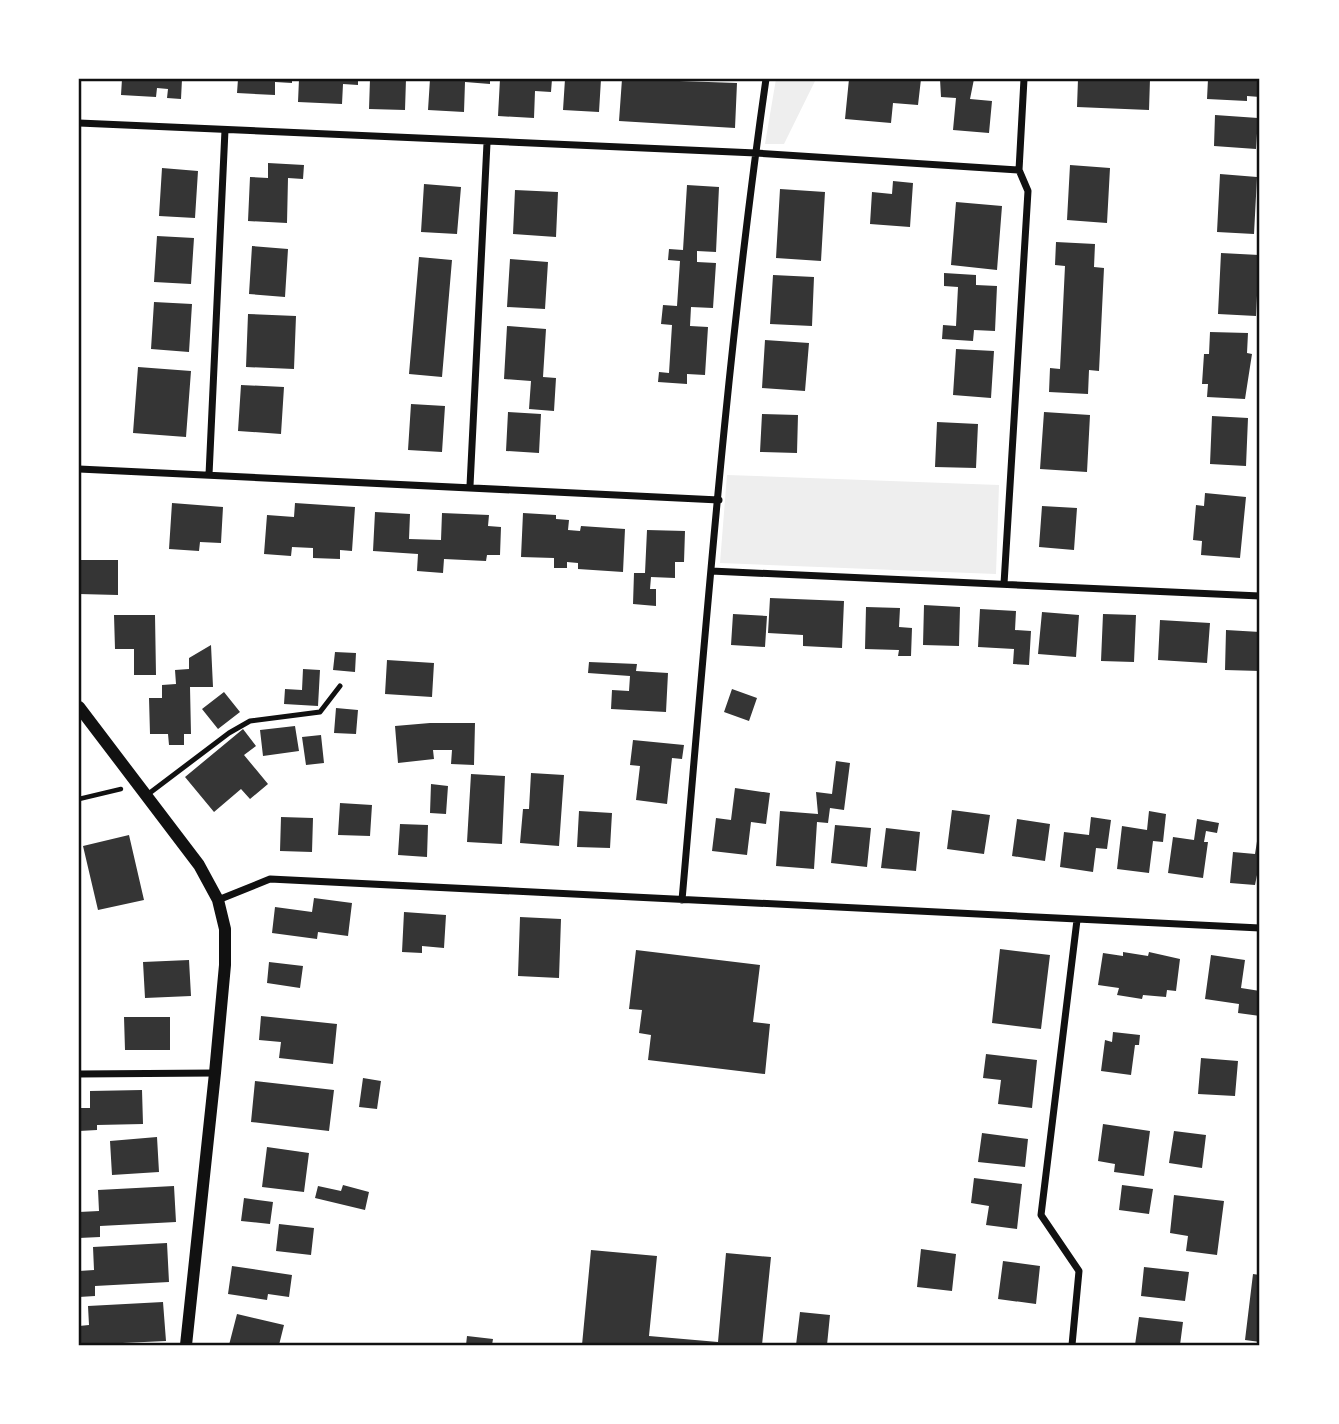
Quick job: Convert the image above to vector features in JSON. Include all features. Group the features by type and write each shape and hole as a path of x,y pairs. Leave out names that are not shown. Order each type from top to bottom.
{"street":[{"path":"682,900 711,571 766,79"},
{"path":"1004,584 1028,191 1020,170 1024,79"},
{"path":"79,122 487,144 756,153 1020,170"},
{"path":"209,475 225,130"},
{"path":"470,486 487,144"},
{"path":"79,468 719,500"},
{"path":"711,571 1260,596"},
{"path":"79,707 199,865 218,900 225,929 225,965 215,1073 186,1345"},
{"path":"218,900 270,878 1260,928"},
{"path":"1072,1345 1079,1271 1041,1214 1077,920"},
{"path":"79,1074 215,1073"}],"lane":[{"path":"143,790 250,721 320,712 340,686"}],"path":[{"path":"79,799 143,790"}],"shaded area":[{"path":"776,79 816,79 784,144 765,144"},
{"path":"727,475 999,485 996,574 720,563"}],"building":[{"path":"122,79 182,79 181,99 167,98 168,89 157,88 156,97 121,95"},
{"path":"238,79 292,79 292,83 275,82 275,95 237,93"},
{"path":"299,79 358,79 358,85 343,84 342,104 298,102"},
{"path":"370,79 406,79 405,110 369,109"},
{"path":"430,79 490,79 490,84 465,82 464,112 428,110"},
{"path":"500,79 552,79 551,92 535,91 534,118 498,116"},
{"path":"565,79 601,79 599,112 563,110"},
{"path":"622,79 737,83 735,128 619,121"},
{"path":"849,79 921,79 918,105 893,103 891,123 845,119"},
{"path":"940,79 974,79 970,99 992,101 989,133 953,130 956,98 941,97"},
{"path":"1078,79 1150,79 1149,110 1077,107"},
{"path":"1208,79 1260,79 1260,97 1247,96 1247,101 1207,99"},
{"path":"1215,115 1258,118 1256,149 1214,146"},
{"path":"268,163 304,165 303,179 288,178 287,223 248,221 250,177 268,178"},
{"path":"1070,165 1110,168 1107,223 1067,220"},
{"path":"162,168 198,171 195,218 159,216"},
{"path":"1220,174 1257,177 1254,234 1217,232"},
{"path":"893,181 913,183 910,227 870,224 872,192 892,194"},
{"path":"424,184 461,187 457,234 421,232"},
{"path":"687,185 719,187 716,252 697,251 697,262 716,263 713,308 691,307 690,326 708,327 705,375 687,374 687,384 658,382 659,372 669,373 672,325 661,324 663,305 677,306 680,261 668,260 669,249 683,250"},
{"path":"780,189 825,192 821,261 776,258"},
{"path":"515,190 558,192 556,237 513,234"},
{"path":"956,202 1002,206 997,270 951,265"},
{"path":"157,236 194,238 191,284 154,282"},
{"path":"1056,242 1095,244 1094,267 1104,268 1099,371 1089,370 1088,394 1049,392 1050,368 1060,369 1065,266 1055,265"},
{"path":"252,246 288,249 285,297 249,294"},
{"path":"1221,253 1259,255 1256,316 1218,314"},
{"path":"419,257 452,260 442,377 409,374"},
{"path":"510,259 548,262 545,309 507,307"},
{"path":"944,273 976,275 976,285 997,286 995,331 974,330 973,341 942,339 943,325 956,326 958,287 944,286"},
{"path":"773,275 814,277 812,326 770,324"},
{"path":"154,302 192,304 189,352 151,349"},
{"path":"248,314 296,316 294,369 246,367"},
{"path":"507,326 546,329 543,377 556,378 554,411 529,409 531,381 504,379"},
{"path":"1210,332 1248,333 1247,353 1252,354 1245,399 1207,397 1208,384 1202,384 1204,354 1209,354"},
{"path":"765,340 809,343 805,391 762,388"},
{"path":"956,349 994,351 991,398 953,395"},
{"path":"138,367 191,371 186,437 133,433"},
{"path":"241,385 284,387 281,434 238,431"},
{"path":"411,404 445,406 442,452 408,450"},
{"path":"508,412 541,414 539,453 506,451"},
{"path":"1044,412 1090,415 1087,472 1040,469"},
{"path":"762,414 798,415 797,453 760,452"},
{"path":"1212,416 1248,418 1246,466 1210,464"},
{"path":"937,422 978,424 976,468 935,467"},
{"path":"1205,493 1246,497 1240,558 1201,555 1202,541 1193,540 1196,505 1204,506"},
{"path":"172,503 223,507 221,543 200,542 199,551 169,549"},
{"path":"295,503 355,507 352,551 340,550 340,559 313,558 313,548 292,547 291,556 264,554 267,515 294,517"},
{"path":"1042,506 1077,508 1074,550 1039,547"},
{"path":"375,512 410,514 409,539 441,540 442,513 489,515 488,526 501,527 500,555 487,555 486,561 444,559 443,573 417,571 418,554 373,551"},
{"path":"523,513 556,515 556,519 569,520 568,530 580,531 581,526 625,529 623,572 578,569 578,563 567,562 567,568 554,568 554,558 521,557"},
{"path":"647,530 685,531 684,562 675,562 675,578 651,577 650,589 656,589 656,606 633,604 634,573 645,573"},
{"path":"79,560 118,560 118,595 79,594"},
{"path":"770,598 844,601 842,648 803,646 803,635 768,633"},
{"path":"924,605 960,607 959,646 923,645"},
{"path":"866,607 900,608 899,627 912,628 911,656 898,656 899,650 865,649"},
{"path":"980,609 1016,611 1015,630 1031,631 1029,665 1013,664 1014,649 978,647"},
{"path":"1042,612 1079,615 1076,657 1038,654"},
{"path":"733,614 767,616 765,647 731,645"},
{"path":"1103,614 1136,615 1134,662 1101,661"},
{"path":"114,615 155,615 156,675 134,675 134,649 115,649"},
{"path":"1160,620 1210,623 1207,663 1158,660"},
{"path":"1226,630 1260,632 1260,671 1225,670"},
{"path":"211,645 213,687 190,687 191,734 184,734 184,745 169,745 168,734 150,734 149,698 162,698 162,685 176,684 175,670 189,669 189,658"},
{"path":"335,652 356,653 355,672 333,670"},
{"path":"387,660 434,663 432,697 385,694"},
{"path":"589,662 637,664 636,671 668,673 666,712 611,709 612,690 629,691 630,676 588,673"},
{"path":"303,669 320,670 318,706 284,704 285,689 302,690"},
{"path":"732,689 757,698 749,721 724,712"},
{"path":"224,692 240,712 218,729 202,709"},
{"path":"336,708 358,710 356,734 334,733"},
{"path":"475,723 474,765 451,764 452,750 433,750 434,759 398,763 395,726"},
{"path":"295,726 299,751 263,756 260,730"},
{"path":"243,729 256,746 244,755 268,784 250,799 241,789 214,812 185,777"},
{"path":"321,735 324,763 306,765 302,737"},
{"path":"633,740 684,745 682,759 672,758 667,804 636,800 640,766 630,765"},
{"path":"836,761 850,763 844,810 830,808 828,823 817,822 814,869 776,866 780,811 818,814 816,792 832,794"},
{"path":"531,773 564,775 559,846 520,843 523,809 529,809"},
{"path":"471,774 505,776 502,844 467,842"},
{"path":"431,784 448,786 446,814 430,813"},
{"path":"735,788 770,793 766,824 751,822 747,855 712,851 716,818 731,820"},
{"path":"340,803 372,805 370,836 338,835"},
{"path":"952,810 990,815 984,854 947,849"},
{"path":"579,811 612,813 610,848 577,847"},
{"path":"1149,811 1166,814 1163,842 1153,841 1149,873 1117,869 1122,826 1147,830"},
{"path":"281,817 313,818 312,852 280,851"},
{"path":"1091,817 1111,820 1107,849 1096,848 1093,872 1060,867 1064,832 1089,835"},
{"path":"1017,819 1050,824 1045,861 1012,856"},
{"path":"1197,819 1219,823 1217,833 1206,831 1204,842 1208,842 1203,878 1168,873 1173,837 1194,840"},
{"path":"400,824 428,825 427,857 398,855"},
{"path":"835,825 871,828 867,867 831,863"},
{"path":"886,828 920,832 916,871 881,868"},
{"path":"129,835 144,900 98,910 83,846"},
{"path":"1258,835 1260,860 1255,885 1230,883 1233,852 1255,854"},
{"path":"314,898 352,903 348,936 318,932 317,939 272,933 275,907 312,912"},
{"path":"404,912 446,915 444,948 422,946 422,953 402,952"},
{"path":"520,917 561,919 559,978 518,976"},
{"path":"1000,949 1050,955 1041,1029 992,1023"},
{"path":"636,950 760,965 753,1022 770,1024 765,1074 648,1060 651,1035 639,1033 642,1010 629,1009"},
{"path":"1123,952 1148,956 1149,952 1180,959 1176,991 1167,990 1166,997 1143,995 1142,999 1117,995 1119,988 1098,985 1103,953 1123,956"},
{"path":"1211,955 1245,960 1241,988 1260,991 1260,1016 1238,1013 1239,1004 1205,999"},
{"path":"189,960 191,996 145,998 143,962"},
{"path":"269,962 303,966 300,988 267,983"},
{"path":"261,1016 337,1024 333,1064 279,1058 281,1042 259,1040"},
{"path":"124,1017 170,1017 170,1050 125,1050"},
{"path":"1113,1032 1140,1035 1139,1045 1135,1045 1131,1075 1101,1071 1105,1040 1112,1042"},
{"path":"986,1054 1037,1060 1032,1108 998,1104 1001,1080 983,1078"},
{"path":"1201,1058 1238,1061 1235,1096 1198,1094"},
{"path":"363,1078 381,1081 377,1109 359,1107"},
{"path":"255,1081 334,1090 329,1131 251,1122"},
{"path":"142,1090 143,1124 97,1125 97,1130 79,1131 79,1108 90,1108 90,1091"},
{"path":"1103,1124 1150,1131 1144,1176 1114,1172 1115,1164 1098,1161"},
{"path":"1174,1131 1206,1135 1202,1168 1169,1163"},
{"path":"982,1133 1028,1139 1025,1167 978,1162"},
{"path":"157,1137 159,1172 112,1175 110,1141"},
{"path":"267,1147 309,1153 304,1192 262,1187"},
{"path":"974,1178 1022,1184 1017,1229 986,1225 989,1206 971,1203"},
{"path":"343,1185 369,1192 365,1210 315,1198 318,1186 341,1191"},
{"path":"1122,1185 1153,1189 1149,1214 1119,1210"},
{"path":"174,1186 176,1222 100,1226 100,1237 79,1238 79,1212 99,1211 98,1190"},
{"path":"1174,1195 1224,1201 1217,1255 1186,1251 1188,1236 1170,1233"},
{"path":"244,1198 273,1202 270,1224 241,1221"},
{"path":"279,1224 314,1228 311,1255 276,1251"},
{"path":"167,1243 169,1282 95,1286 95,1296 79,1297 79,1271 94,1270 93,1247"},
{"path":"921,1249 956,1254 952,1291 917,1287"},
{"path":"591,1250 657,1256 649,1336 718,1342 726,1253 771,1257 762,1345 582,1345"},
{"path":"1003,1261 1040,1266 1036,1304 998,1299"},
{"path":"232,1266 292,1275 289,1297 268,1294 267,1300 228,1294"},
{"path":"1144,1267 1189,1272 1185,1301 1141,1296"},
{"path":"1253,1274 1260,1275 1260,1342 1245,1340"},
{"path":"163,1302 166,1341 79,1345 79,1326 89,1325 88,1306"},
{"path":"800,1312 830,1315 827,1345 796,1345"},
{"path":"237,1314 284,1325 279,1345 229,1345"},
{"path":"1139,1317 1183,1322 1180,1345 1135,1345"},
{"path":"467,1336 493,1339 492,1345 466,1345"}]}
